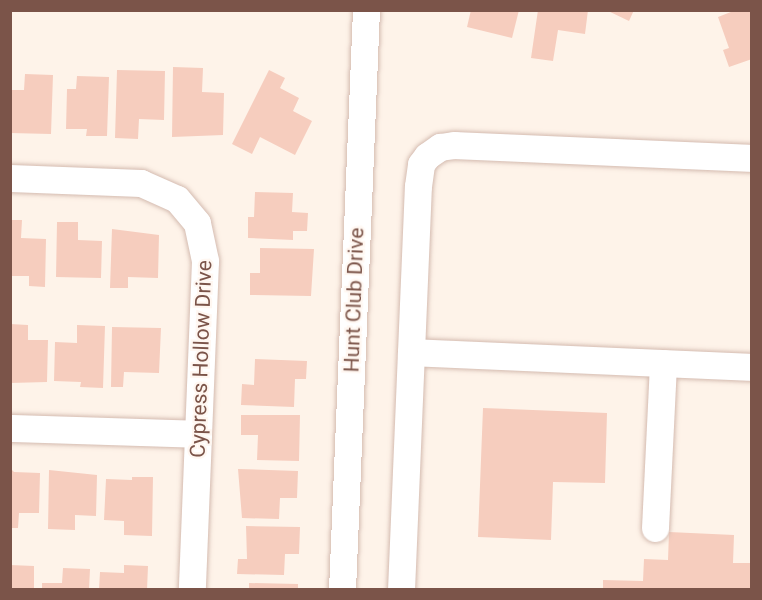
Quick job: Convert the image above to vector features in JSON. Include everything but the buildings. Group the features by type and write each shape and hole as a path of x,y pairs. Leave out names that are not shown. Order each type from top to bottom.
{"street":[{"name":"Hunt Club Drive","path":"342,590 366,10"},
{"path":"401,590 419,171 433,151 456,145 752,158"},
{"name":"Cypress Hollow Drive","path":"10,178 141,183 166,191 187,208 202,235 206,261 192,590"},
{"path":"411,352 752,367"},
{"path":"656,528 663,363"},
{"path":"10,428 198,434"}]}
